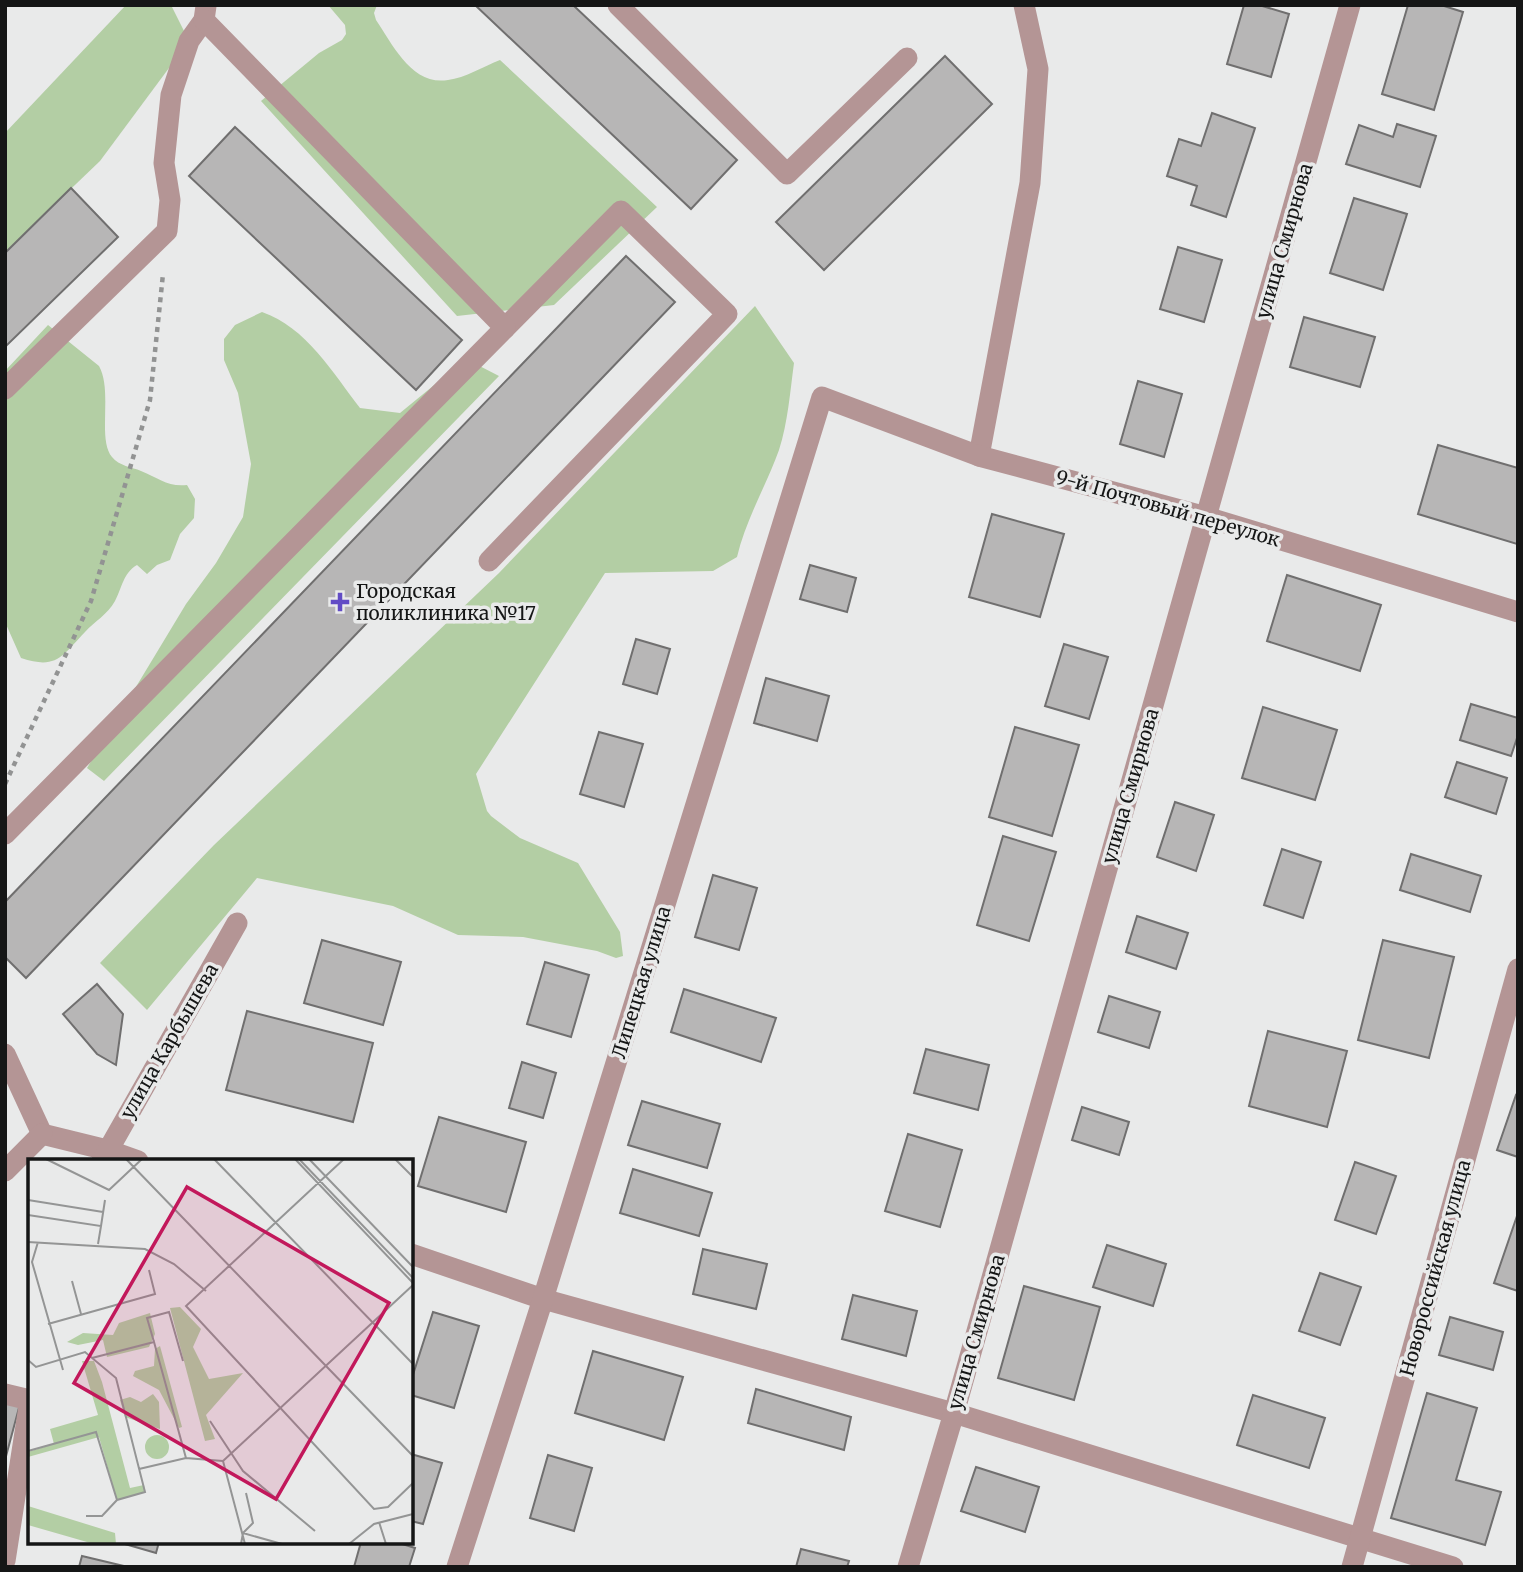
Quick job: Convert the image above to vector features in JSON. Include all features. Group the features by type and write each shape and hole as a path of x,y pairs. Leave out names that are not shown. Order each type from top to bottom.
{"street":[{"path":"618,5 788,174 907,58"},
{"path":"979,456 1030,183 1038,69 1024,5"},
{"name":"улица Смирнова","path":"908,1567 954,1413 1350,5"},
{"path":"5,389 167,231 170,200 164,163 171,95 189,41 205,12 505,328"},
{"path":"5,834 621,211 727,314 489,561"},
{"name":"9-й Почтовый переулок","path":"822,397 979,456 1206,517 1518,612"},
{"name":"Липецкая улица","path":"457,1567 543,1299 822,397"},
{"name":"улица Карбышева","path":"104,1155 237,923"},
{"name":"Новороссийская улица","path":"1352,1567 1518,970"},
{"path":"5,1054 42,1134 104,1155 127,1159"},
{"path":"5,1171 42,1134"},
{"path":"413,1255 543,1299 954,1413 1453,1567"},
{"path":"5,1394 28,1400"},
{"path":"5,1561 28,1413"}],"path":[{"path":"5,784 92,601 150,400 167,231"}],"green space":[{"path":"126,5 171,5 189,41 100,161 5,252 5,133"},
{"path":"328,5 377,5 374,13 376,20 389,41 405,62 424,77 435,80 454,79 500,60 657,207 554,305 457,316 261,101 319,53 342,40 346,34 345,25"},
{"path":"755,306 794,363 787,418 779,450 737,557 713,571 605,573 476,774 491,816 520,838 578,863 620,932 623,956 616,958 597,951 523,937 458,935 393,906 257,878 147,1010 100,963 214,845 499,573"},
{"path":"262,312 292,328 305,340 329,366 360,408 400,413 466,359 499,376 104,781 87,768 186,604 216,563 243,517 251,464 238,393 224,360 224,339 235,325"},
{"path":"48,325 99,366 105,388 106,439 112,457 163,481 174,485 187,485 195,499 194,518 180,534 170,560 157,565 147,574 137,565 132,568 108,610 64,654 43,662 21,658 5,622 5,371"}],"building":[{"path":"475,5 573,5 737,160 691,209"},
{"path":"1244,5 1259,5 1289,14 1271,77 1227,64"},
{"path":"1408,5 1441,5 1463,12 1434,110 1382,94"},
{"path":"945,56 992,104 824,270 776,222"},
{"path":"1212,113 1255,128 1226,217 1191,205 1197,186 1167,176 1179,139 1201,146"},
{"path":"1397,124 1436,136 1420,187 1346,164 1359,125 1393,137"},
{"path":"235,127 462,340 416,390 189,176"},
{"path":"71,188 118,237 5,347 5,253"},
{"path":"1354,198 1407,214 1383,290 1330,273"},
{"path":"1178,247 1222,260 1204,322 1160,309"},
{"name":"Городская поликлиника №17","path":"626,256 675,302 26,978 5,957 5,902"},
{"path":"1304,317 1375,337 1360,387 1290,367"},
{"path":"1138,381 1182,394 1164,457 1120,444"},
{"path":"1438,445 1518,468 1517,544 1418,514"},
{"path":"992,514 1064,534 1040,617 969,597"},
{"path":"810,565 856,578 847,612 800,599"},
{"path":"1287,575 1381,605 1360,671 1267,641"},
{"path":"636,639 670,649 657,694 623,684"},
{"path":"1064,644 1108,657 1089,719 1045,706"},
{"path":"766,678 829,696 817,741 754,723"},
{"path":"1471,704 1518,718 1518,735 1511,756 1460,740"},
{"path":"1263,707 1337,730 1315,800 1242,778"},
{"path":"1015,727 1079,745 1052,836 989,817"},
{"path":"599,732 643,744 624,807 580,794"},
{"path":"1457,762 1507,778 1496,814 1445,797"},
{"path":"1175,802 1214,815 1196,871 1157,857"},
{"path":"1003,836 1056,852 1029,941 977,925"},
{"path":"1282,849 1321,862 1303,918 1264,905"},
{"path":"1411,854 1481,876 1470,912 1400,890"},
{"path":"713,875 757,888 739,950 695,937"},
{"path":"1137,916 1188,933 1176,969 1126,952"},
{"path":"322,940 401,962 383,1025 304,1003"},
{"path":"1383,940 1454,957 1429,1058 1358,1040"},
{"path":"545,962 589,975 571,1037 527,1024"},
{"path":"97,984 123,1014 116,1065 97,1054 63,1014"},
{"path":"684,989 776,1018 761,1062 671,1032"},
{"path":"1109,996 1160,1012 1149,1048 1098,1032"},
{"path":"247,1011 373,1043 353,1122 226,1090"},
{"path":"1268,1031 1347,1051 1327,1127 1249,1106"},
{"path":"926,1049 989,1065 978,1110 914,1093"},
{"path":"522,1062 556,1073 543,1118 509,1108"},
{"path":"1516,1095 1518,1096 1518,1157 1497,1150"},
{"path":"642,1101 720,1124 707,1168 628,1145"},
{"path":"1082,1107 1129,1122 1119,1155 1072,1140"},
{"path":"439,1117 526,1142 506,1212 418,1186"},
{"path":"908,1134 962,1150 940,1227 885,1211"},
{"path":"1355,1162 1396,1176 1376,1234 1335,1220"},
{"path":"633,1169 712,1193 699,1236 620,1213"},
{"path":"1518,1213 1518,1291 1494,1283"},
{"path":"1107,1245 1166,1264 1153,1306 1093,1287"},
{"path":"703,1249 767,1264 756,1309 693,1294"},
{"path":"1320,1273 1361,1287 1340,1345 1299,1331"},
{"path":"1024,1286 1100,1307 1074,1400 998,1378"},
{"path":"853,1295 917,1311 906,1356 842,1339"},
{"path":"433,1312 479,1326 454,1408 413,1396 413,1375"},
{"path":"1450,1317 1503,1332 1493,1370 1439,1355"},
{"path":"593,1351 683,1377 664,1440 575,1413"},
{"path":"756,1389 851,1417 844,1450 748,1423"},
{"path":"1427,1393 1477,1408 1456,1480 1501,1492 1485,1545 1391,1518"},
{"path":"1253,1395 1325,1418 1309,1468 1237,1445"},
{"path":"5,1400 20,1404 5,1460"},
{"path":"413,1455 442,1463 423,1524 413,1522"},
{"path":"548,1455 592,1468 574,1531 530,1518"},
{"path":"976,1467 1039,1487 1025,1532 961,1511"},
{"path":"125,1544 158,1544 156,1553"},
{"path":"360,1544 402,1544 415,1548 409,1567 354,1567"},
{"path":"801,1549 849,1561 847,1567 796,1567"},
{"path":"82,1556 128,1567 79,1567"}],"place":[{"name":"Городская поликлиника №17","path":"340,602"}]}
